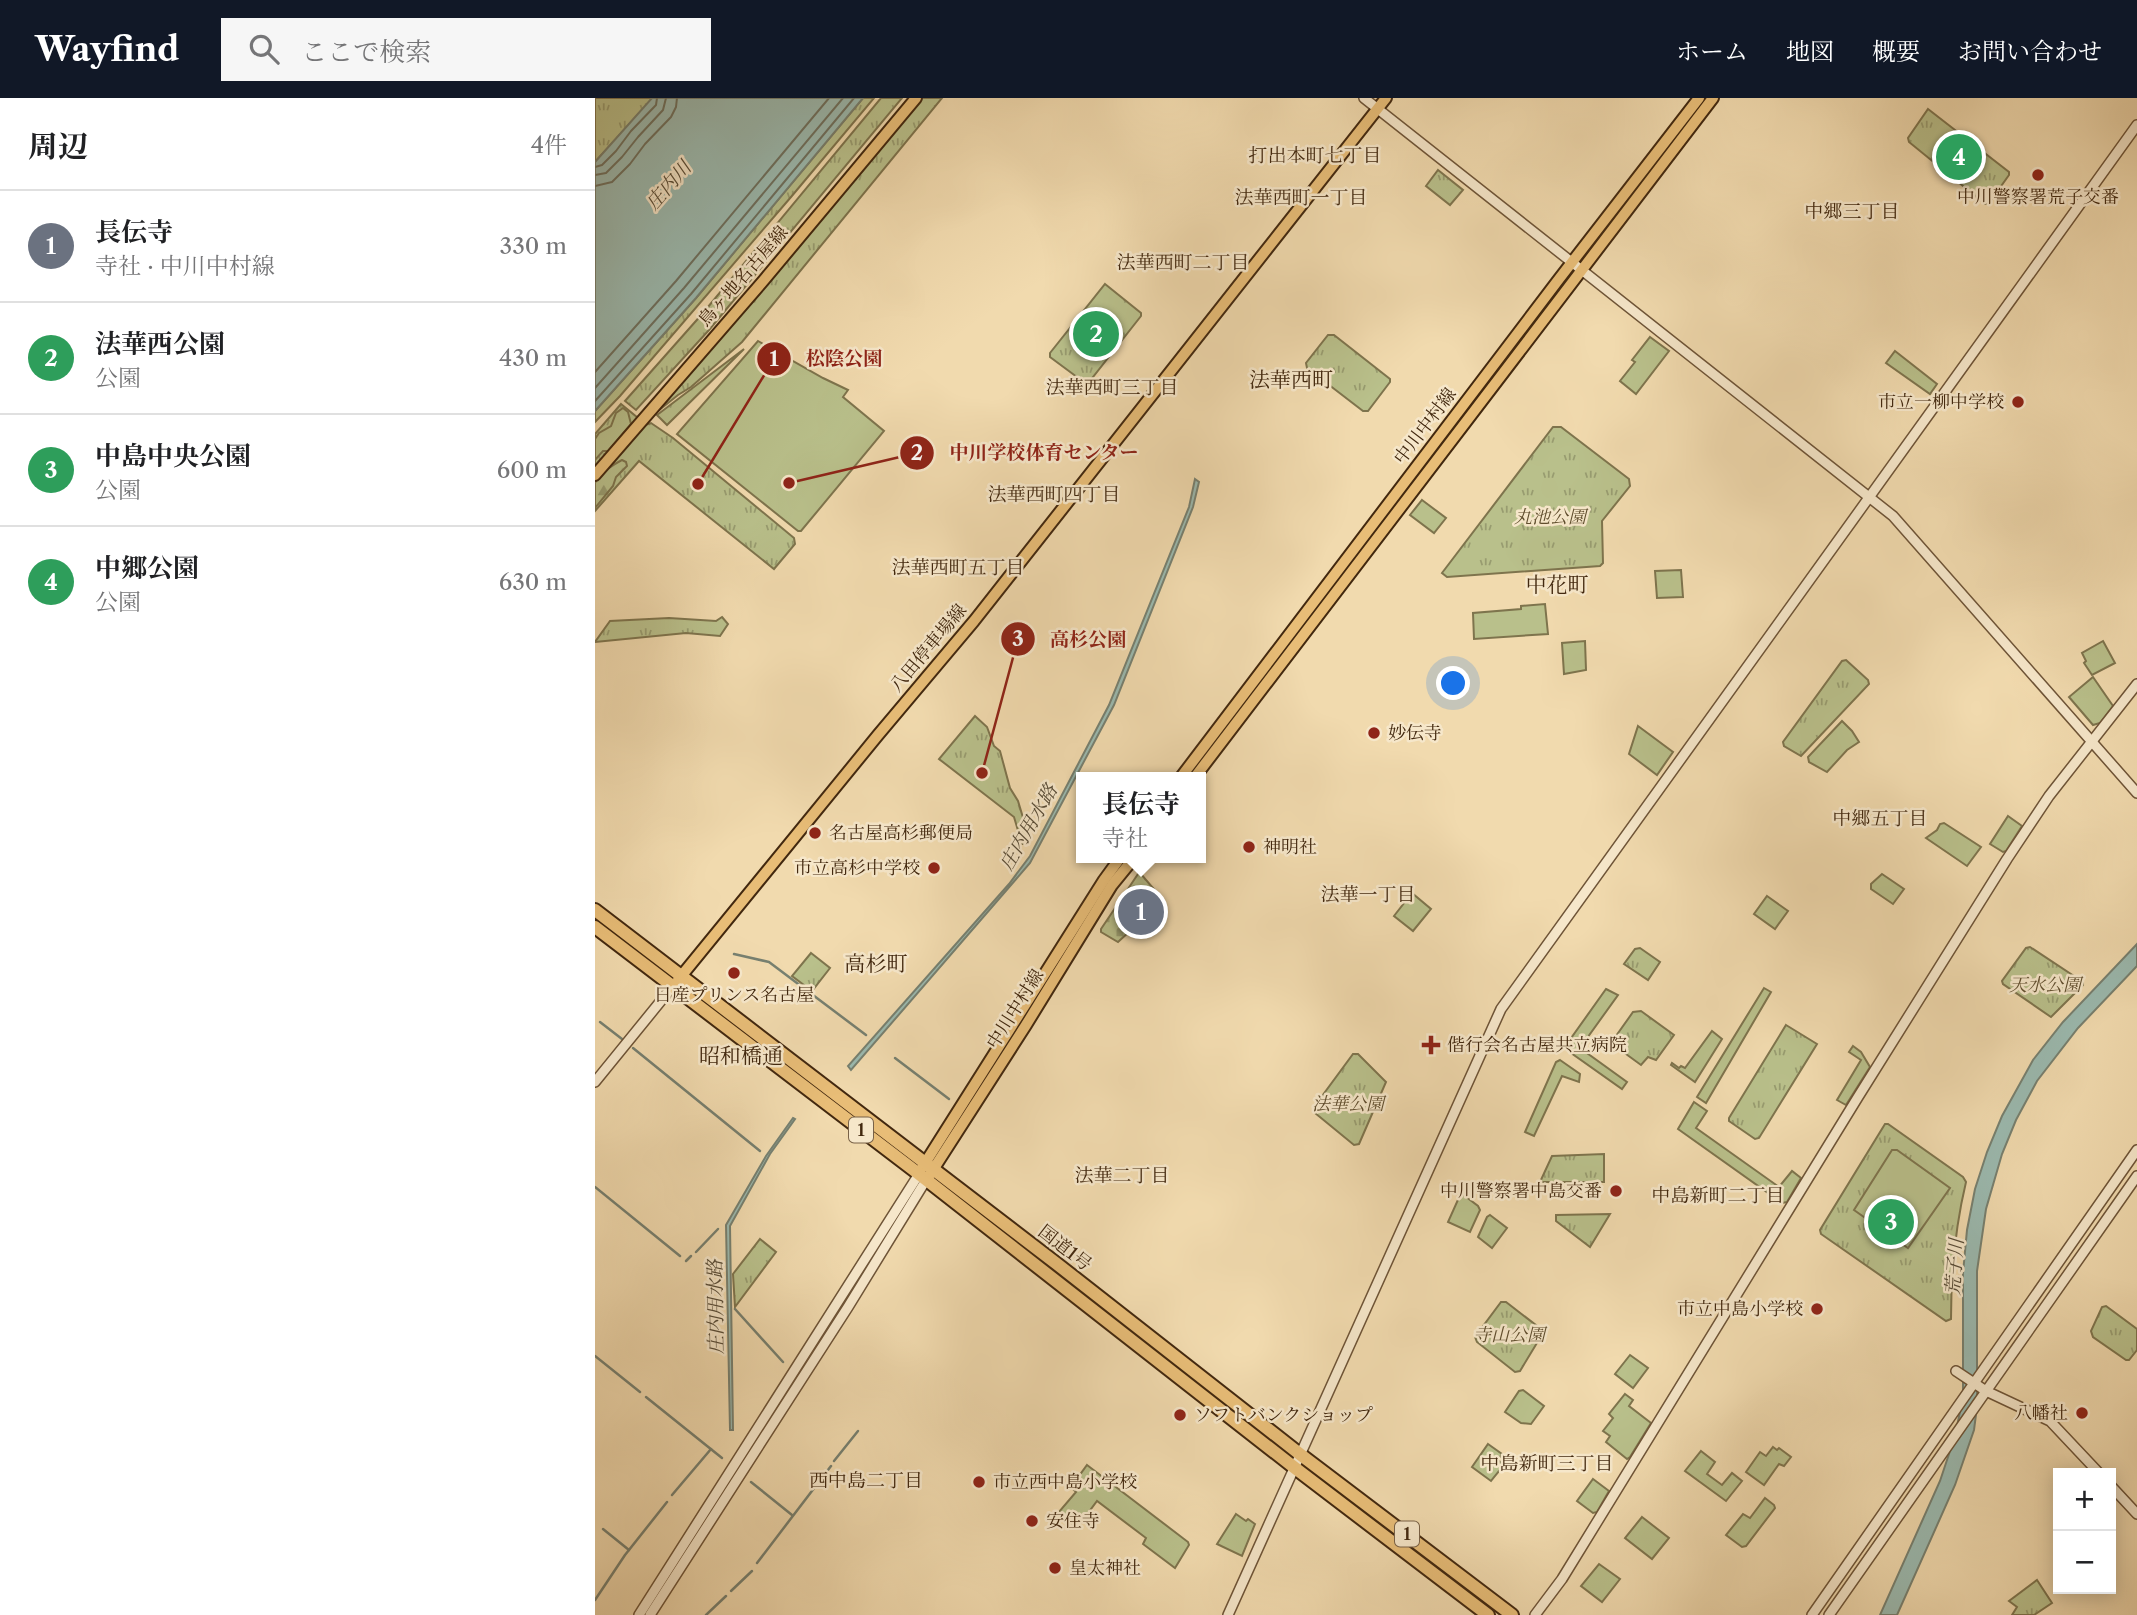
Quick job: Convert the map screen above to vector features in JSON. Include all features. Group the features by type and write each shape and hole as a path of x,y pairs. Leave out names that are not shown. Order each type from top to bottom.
{"highway":[{"name":"国道1号","path":"595,910 677,981 1512,1615"},
{"name":"国道1号","path":"595,927 677,981"},
{"name":"国道1号","path":"926,1171 1295,1468 1488,1615"}],"main road":[{"name":"鳥ヶ地名古屋線","path":"595,475 764,280 916,98"},
{"name":"八田停車場線","path":"677,981 974,621 1386,98"},
{"name":"中川中村線","path":"1185,772 1699,98"},
{"name":"中川中村線","path":"1199,772 1713,98"},
{"name":"中川中村線","path":"926,1171 1096,892 1117,863"},
{"name":"中川中村線","path":"926,1171 1019,1035 1112,885 1130,863"}],"street":[{"path":"1364,98 1893,516 2137,793"},
{"path":"1228,1615 1501,1009 2137,125"},
{"path":"1535,1615 1562,1579 1982,897 2049,796 2137,684"},
{"path":"595,1082 677,981"},
{"path":"1829,1615 1980,1400 1980,1375 2137,1150"},
{"path":"639,1615 926,1171"},
{"path":"650,1615 848,1307 926,1171"},
{"path":"1812,1615 1958,1406 1980,1388 2137,1176"},
{"path":"1958,1372 1980,1388 2050,1421 2094,1468"},
{"path":"2116,1491 2137,1514"}],"green space":[{"path":"595,98 653,98 595,162"},
{"path":"863,98 874,98 595,422 595,411 696,298"},
{"path":"881,98 902,98 709,330 636,410 625,401 703,313"},
{"path":"921,98 942,98 742,342 691,387 648,419 724,334"},
{"path":"1928,109 2009,172 1989,203 1985,204 1909,142 1908,138"},
{"path":"1438,170 1463,190 1450,205 1426,186"},
{"path":"1105,284 1141,313 1141,316 1089,382 1085,383 1050,357 1050,353"},
{"path":"1328,335 1334,335 1390,379 1368,411 1363,411 1307,368 1306,363"},
{"path":"1650,337 1669,351 1636,394 1620,381"},
{"path":"758,341 848,390 843,397 884,431 801,531 677,434"},
{"path":"744,349 667,425 657,415"},
{"path":"1895,351 1937,384 1930,394 1886,363"},
{"path":"621,404 638,418 637,428 651,423 673,438 794,538 795,544 774,569 639,461 595,511 595,434"},
{"path":"623,408 628,412 631,424 608,451 603,451 595,460 595,439 599,433 611,426 616,413"},
{"name":"丸池公園","path":"1553,427 1561,427 1629,479 1630,486 1602,521 1603,563 1600,566 1447,577 1442,573"},
{"path":"622,460 627,466 595,508 595,483 599,476"},
{"path":"1422,500 1446,518 1434,533 1410,515"},
{"path":"1681,570 1683,597 1657,598 1655,571"},
{"path":"1545,604 1548,634 1474,639 1473,613"},
{"path":"722,617 728,624 720,636 686,633 595,642 610,621 669,618 716,621"},
{"path":"1585,641 1586,670 1564,674 1562,643"},
{"path":"2103,641 2115,663 2092,675 2084,663 2086,661 2082,653"},
{"path":"1846,660 1869,684 1801,756 1784,746 1783,742 1842,661"},
{"path":"2093,677 2113,706 2100,723 2093,725 2069,697"},
{"path":"975,716 987,727 994,746 1000,751 1010,788 1018,801 1029,844 1022,844 1014,817 939,759"},
{"path":"1842,721 1859,742 1847,750 1827,772 1809,762 1808,757"},
{"path":"1638,726 1673,752 1657,775 1629,754"},
{"path":"2008,816 2022,826 2003,852 1990,844"},
{"path":"1944,823 1981,847 1967,866 1926,838"},
{"path":"1138,874 1141,874 1158,894 1150,901 1141,895 1123,919 1131,930 1118,942 1101,932 1101,929"},
{"path":"1882,874 1904,889 1893,904 1871,889 1871,884"},
{"path":"1412,893 1431,909 1413,931 1394,916"},
{"path":"1767,896 1788,911 1775,929 1754,914"},
{"name":"天水公園","path":"2030,947 2083,982 2051,1017 2002,981 2026,948"},
{"path":"1640,948 1660,962 1648,980 1624,964 1635,949"},
{"path":"811,953 830,968 812,991 792,976"},
{"path":"1764,988 1771,992 1706,1103 1697,1097"},
{"path":"1606,989 1618,995 1580,1048 1627,1082 1622,1089 1564,1048"},
{"path":"1641,1011 1674,1035 1656,1060 1648,1057 1641,1065 1611,1043 1633,1012"},
{"path":"1786,1025 1817,1044 1759,1138 1755,1139 1729,1121 1729,1118"},
{"path":"1712,1031 1722,1039 1695,1082 1671,1065 1672,1063 1679,1068 1685,1068"},
{"path":"1853,1046 1861,1052 1870,1067 1846,1105 1837,1100 1861,1060 1849,1052"},
{"name":"法華公園","path":"1353,1054 1358,1054 1386,1082 1359,1144 1354,1145 1315,1113 1314,1107"},
{"path":"1560,1060 1580,1074 1579,1082 1562,1076 1534,1136 1525,1132 1556,1062"},
{"path":"1694,1102 1707,1111 1696,1128 1779,1187 1792,1171 1801,1178 1787,1202 1782,1203 1678,1129"},
{"path":"1885,1124 1963,1177 1966,1182 1954,1250 1951,1319 1946,1321 1821,1234 1820,1230"},
{"path":"1892,1150 1897,1150 1950,1188 1908,1248 1854,1210"},
{"path":"1604,1154 1604,1182 1540,1182 1552,1156"},
{"path":"1461,1193 1480,1210 1470,1232 1448,1222"},
{"path":"1610,1214 1590,1247 1556,1221 1556,1215"},
{"path":"1490,1215 1507,1228 1492,1248 1478,1237"},
{"path":"760,1239 776,1252 735,1307 733,1274"},
{"name":"寺山公園","path":"1501,1302 1506,1302 1543,1333 1520,1371 1515,1372 1477,1342 1475,1337"},
{"path":"2106,1306 2137,1329 2137,1350 2129,1360 2093,1337 2091,1331 2102,1307"},
{"path":"1630,1355 1648,1368 1633,1388 1615,1374"},
{"path":"1523,1390 1544,1406 1531,1424 1521,1423 1505,1412 1519,1391"},
{"path":"1625,1394 1633,1400 1629,1406 1651,1423 1627,1459 1606,1442 1610,1436 1603,1431 1613,1418 1609,1414"},
{"path":"1488,1444 1502,1454 1498,1460 1504,1465 1491,1481 1472,1467"},
{"path":"1773,1447 1791,1457 1784,1466 1779,1464 1764,1485 1746,1472 1760,1452 1766,1456"},
{"path":"1701,1451 1715,1462 1707,1474 1722,1485 1732,1473 1742,1481 1726,1501 1685,1471"},
{"path":"1087,1465 1188,1542 1189,1545 1175,1568 1143,1544 1146,1538 1097,1501 1077,1528 1058,1513 1076,1492 1071,1487"},
{"path":"1593,1479 1609,1491 1597,1512 1593,1513 1577,1501"},
{"path":"1765,1498 1775,1508 1746,1546 1742,1547 1726,1535 1743,1514 1750,1518"},
{"path":"1236,1514 1255,1524 1242,1556 1217,1544"},
{"path":"1642,1517 1669,1538 1652,1559 1625,1538"},
{"path":"1599,1564 1620,1579 1602,1602 1581,1586"},
{"path":"2037,1580 2052,1603 2034,1615 2012,1615 2017,1607 2009,1601"}],"water":[{"name":"庄内川","path":"652,98 863,98 696,298 595,411 595,162"},
{"path":"1195,479 1199,482 1193,507 1114,705 1076,772 1030,863 851,1070 848,1066 1009,884 1030,856 1109,705 1189,507"},
{"path":"2137,944 2137,966 2078,1028 2037,1081 2002,1154 1986,1209 1977,1271 1977,1407 1974,1430 1955,1485 1897,1615 1880,1615 1940,1481 1955,1436 1963,1397 1963,1273 1967,1230 1975,1189 1987,1152 2002,1116 2033,1060 2063,1022"},
{"path":"793,1118 795,1119 770,1154 730,1226 733,1430 730,1430 726,1225 766,1156"}],"waterway":[{"path":"734,954 769,962 866,1035"},
{"path":"600,1022 622,1039"},
{"path":"633,1048 760,1151"},
{"path":"895,1058 949,1099"},
{"path":"595,1187 680,1256"},
{"path":"696,1252 718,1229"},
{"path":"686,1261 691,1256"},
{"path":"735,1309 783,1362"},
{"path":"595,1356 640,1392"},
{"path":"646,1397 722,1458"},
{"path":"834,1461 858,1431"},
{"path":"672,1495 711,1449"},
{"path":"757,1563 831,1466"},
{"name":"庄内用水路","path":"719,1498 730,1479"},
{"path":"751,1482 792,1515"},
{"path":"595,1600 625,1555 667,1502"},
{"path":"603,1529 629,1550"},
{"name":"庄内用水路","path":"645,1615 684,1553"},
{"path":"731,1591 752,1571"},
{"path":"706,1615 726,1596"}],"place":[{"name":"中郷公園","path":"1959,157"},
{"name":"中川警察署荒子交番","path":"2038,175"},
{"name":"法華西公園","path":"1096,334"},
{"name":"市立一柳中学校","path":"2018,402"},
{"name":"中川学校体育センター","path":"789,483"},
{"name":"松陰公園","path":"698,484"},
{"name":"妙伝寺","path":"1374,733"},
{"name":"高杉公園","path":"982,773"},
{"name":"名古屋高杉郵便局","path":"815,833"},
{"name":"神明社","path":"1249,847"},
{"name":"市立高杉中学校","path":"934,868"},
{"name":"長伝寺","path":"1141,912"},
{"name":"日産プリンス名古屋","path":"734,973"},
{"name":"偕行会名古屋共立病院","path":"1431,1045"},
{"name":"中川警察署中島交番","path":"1616,1191"},
{"name":"中島中央公園","path":"1891,1222"},
{"name":"市立中島小学校","path":"1817,1309"},
{"name":"八幡社","path":"2082,1413"},
{"name":"ソフトバンクショップ","path":"1180,1415"},
{"name":"市立西中島小学校","path":"979,1482"},
{"name":"安住寺","path":"1032,1521"},
{"name":"皇太神社","path":"1055,1568"}],"district":[{"name":"打出本町七丁目","path":"1315,155"},
{"name":"法華西町一丁目","path":"1301,197"},
{"name":"中郷三丁目","path":"1852,211"},
{"name":"法華西町二丁目","path":"1183,262"},
{"name":"法華西町","path":"1291,380"},
{"name":"法華西町三丁目","path":"1112,387"},
{"name":"法華西町四丁目","path":"1054,494"},
{"name":"法華西町五丁目","path":"958,567"},
{"name":"中花町","path":"1557,585"},
{"name":"中郷五丁目","path":"1880,818"},
{"name":"法華一丁目","path":"1368,894"},
{"name":"高杉町","path":"876,964"},
{"name":"昭和橋通","path":"741,1056"},
{"name":"法華二丁目","path":"1122,1175"},
{"name":"中島新町二丁目","path":"1718,1195"},
{"name":"中島新町三丁目","path":"1547,1463"},
{"name":"西中島二丁目","path":"866,1480"}],"water label":[{"name":"荒子川","path":"1954,1267"}]}
